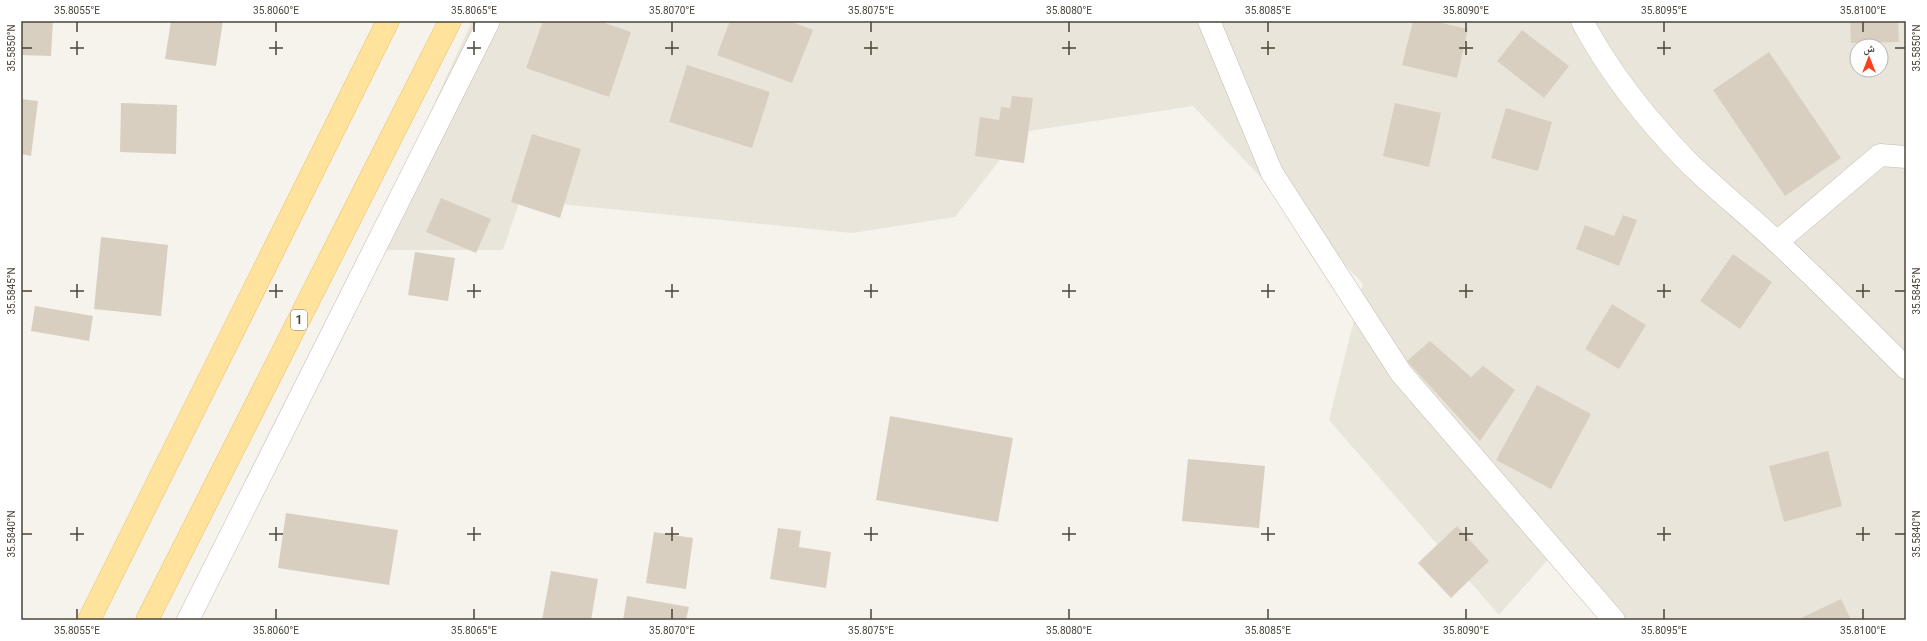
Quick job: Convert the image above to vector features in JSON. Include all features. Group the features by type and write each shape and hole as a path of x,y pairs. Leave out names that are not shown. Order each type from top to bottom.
{"main road":[{"path":"89,620 388,21"},
{"name":"1","path":"147,620 450,21"}],"street":[{"path":"188,620 489,21"},
{"path":"1210,21 1272,173 1401,373 1614,620"},
{"path":"1582,21 1601,55 1652,124 1690,164 1777,242 1906,368"},
{"path":"1777,242 1880,155 1906,156"}],"shaded area":[{"path":"472,21 1906,21 1906,620 1604,620 1551,556 1499,615 1329,420 1363,284 1193,106 1022,132 955,217 852,233 520,200 503,250 367,250"}],"building":[{"path":"21,21 53,21 51,56 21,55"},
{"path":"171,21 223,21 216,66 165,59"},
{"path":"543,21 599,21 631,32 609,97 526,68"},
{"path":"730,21 789,21 813,30 792,83 717,55"},
{"path":"1413,21 1433,21 1468,29 1457,78 1402,65"},
{"path":"1850,21 1898,21 1899,42 1889,42 1889,38 1851,38"},
{"path":"1522,30 1569,66 1544,98 1497,61"},
{"path":"1769,52 1841,158 1785,196 1713,90"},
{"path":"687,65 770,92 752,148 669,122"},
{"path":"1012,96 1033,98 1024,163 975,156 980,117 999,120 1001,107 1010,108"},
{"path":"21,99 38,101 31,156 21,154"},
{"path":"121,103 177,105 176,154 120,152"},
{"path":"1395,103 1441,113 1429,167 1383,156"},
{"path":"1506,108 1552,122 1538,171 1491,158"},
{"path":"532,134 581,149 560,218 511,202"},
{"path":"441,198 491,219 476,253 426,232"},
{"path":"1623,215 1637,220 1619,266 1576,249 1585,225 1614,236"},
{"path":"101,237 168,245 161,316 94,309"},
{"path":"415,252 455,258 448,301 408,295"},
{"path":"1733,254 1772,282 1740,329 1700,301"},
{"path":"1612,304 1646,325 1619,369 1585,349"},
{"path":"35,306 93,316 89,341 31,331"},
{"path":"1430,341 1471,377 1483,366 1515,390 1480,441 1407,361"},
{"path":"1537,385 1591,414 1551,489 1496,460"},
{"path":"890,416 1013,438 998,522 876,500"},
{"path":"1828,451 1842,506 1784,522 1769,466"},
{"path":"1188,459 1265,466 1259,528 1182,521"},
{"path":"286,513 398,530 389,585 278,568"},
{"path":"1457,526 1489,561 1451,598 1418,563"},
{"path":"778,528 801,531 799,547 831,552 826,588 770,579"},
{"path":"654,532 693,538 686,589 646,583"},
{"path":"551,571 598,579 591,620 542,620"},
{"path":"627,596 689,607 686,620 623,620"},
{"path":"1841,599 1851,620 1797,620"}]}
